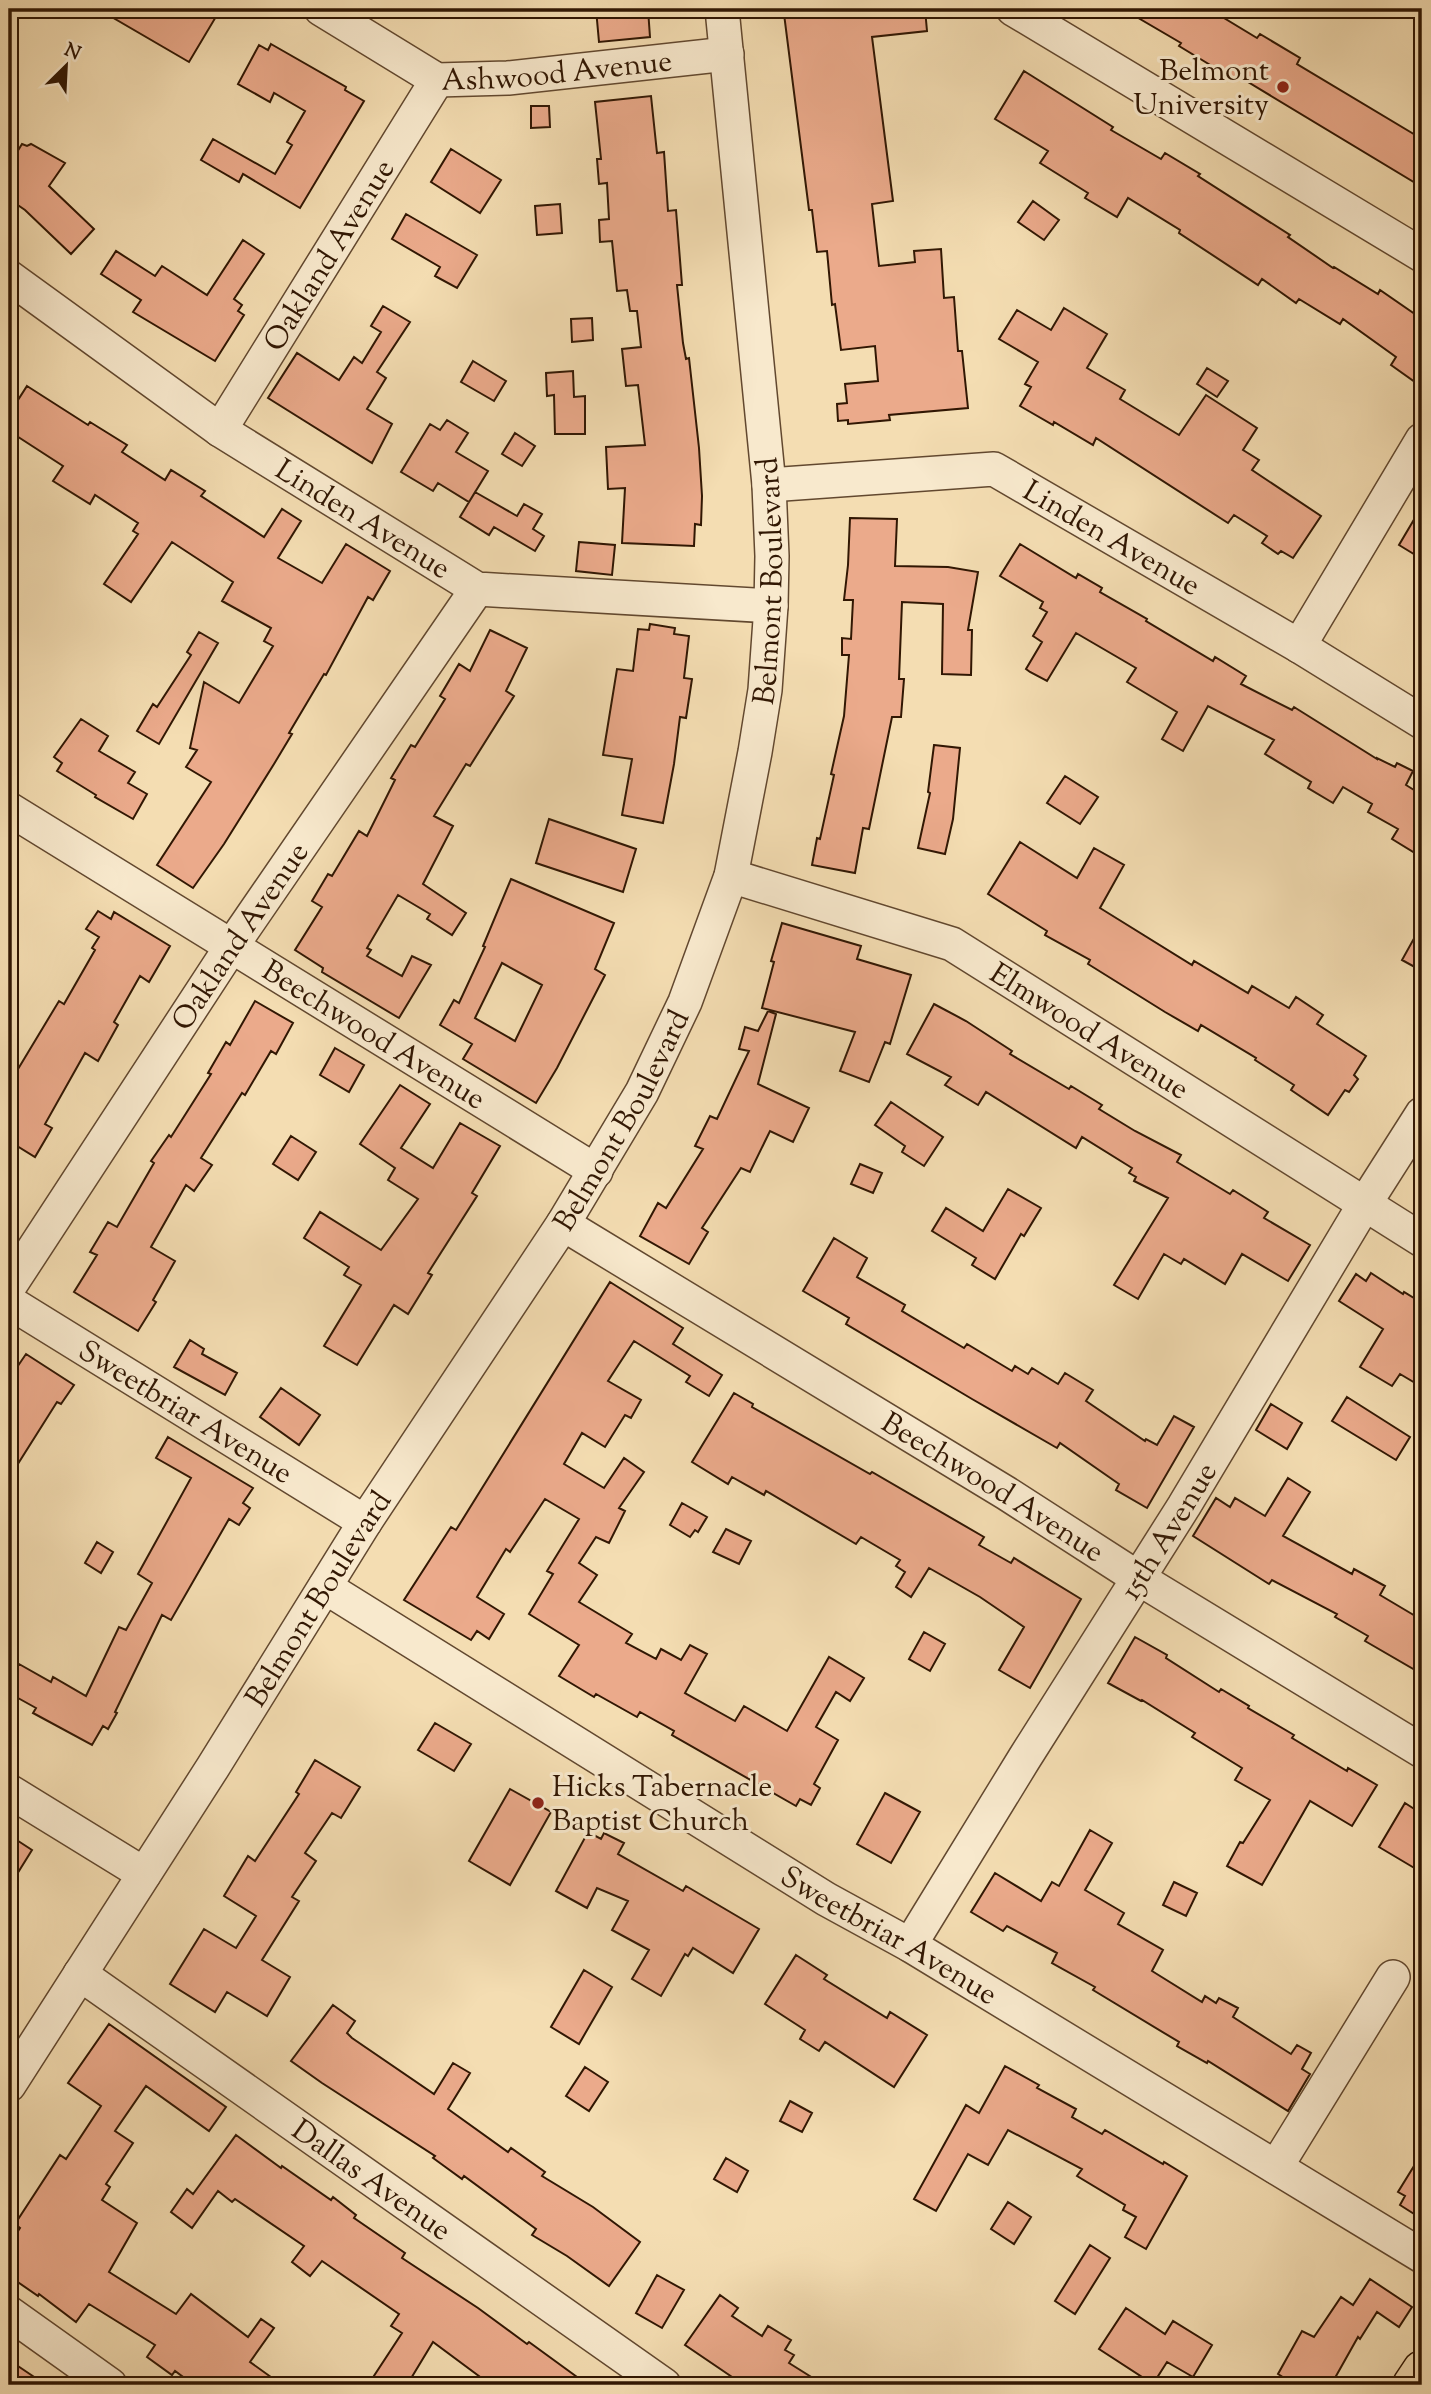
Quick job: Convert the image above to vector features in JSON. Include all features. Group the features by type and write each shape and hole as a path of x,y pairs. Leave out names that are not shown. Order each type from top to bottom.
{"main road":[{"path":"1412,2385 1422,2370"}],"street":[{"name":"Ashwood Avenue","path":"321,9 436,80 508,78 727,54"},
{"name":"Belmont Boulevard","path":"9,2085 365,1522 564,1224 596,1171 642,1092 685,1002 731,876 765,690 772,556 769,485 722,9"},
{"path":"1013,9 1422,255"},
{"name":"Oakland Avenue","path":"220,430 436,80"},
{"name":"Linden Avenue","path":"9,277 220,430 477,589 771,606"},
{"path":"1299,646 1422,440"},
{"name":"Linden Avenue","path":"769,485 993,469 1299,646 1422,722"},
{"name":"Oakland Avenue","path":"9,1287 231,947 477,589"},
{"name":"Beechwood Avenue","path":"9,809 596,1171"},
{"name":"Elmwood Avenue","path":"731,876 952,944 1422,1240"},
{"name":"15th Avenue","path":"911,1945 1184,1506 1364,1205 1422,1114"},
{"name":"Beechwood Avenue","path":"564,1224 994,1485 1138,1578 1422,1751"},
{"name":"Sweetbriar Avenue","path":"9,1302 365,1522"},
{"name":"Sweetbriar Avenue","path":"325,1587 826,1899 911,1945 1422,2256"},
{"path":"9,1791 144,1874"},
{"name":"Dallas Avenue","path":"80,1974 664,2385"},
{"path":"1276,2167 1393,1977"},
{"path":"9,2313 110,2385"}],"building":[{"path":"98,9 206,9 217,15 189,62"},
{"path":"596,9 648,9 650,37 599,42"},
{"path":"833,9 835,12 925,9 927,31 872,37 893,201 872,204 879,266 915,262 914,251 941,249 944,298 954,297 958,351 962,351 968,408 889,415 890,420 848,424 848,420 838,421 837,404 847,403 845,384 878,381 875,346 841,350 835,304 832,305 827,251 817,252 812,210 809,210 784,14"},
{"path":"1123,9 1209,9 1257,38 1260,34 1300,58 1297,64 1422,139 1422,187 1238,76 1235,80 1179,46 1181,43"},
{"path":"271,44 346,87 345,90 364,101 300,208 243,174 239,182 201,160 213,139 275,174 292,145 287,142 305,111 274,93 270,102 238,84 259,45 268,50"},
{"path":"1024,71 1113,127 1111,130 1161,159 1165,153 1200,174 1198,176 1290,235 1288,237 1333,268 1378,294 1380,290 1422,319 1422,387 1391,365 1396,357 1343,319 1340,324 1299,299 1296,303 1262,279 1258,285 1179,233 1180,230 1128,198 1117,217 1085,198 1088,193 1040,163 1048,151 995,119"},
{"path":"651,96 657,153 664,152 668,211 676,210 682,285 677,285 683,343 686,359 689,358 699,448 701,525 695,524 694,546 622,543 625,488 608,489 606,447 645,445 638,385 626,386 622,349 641,347 637,311 630,311 627,290 617,291 612,241 600,242 599,220 609,219 607,183 599,184 597,159 601,159 595,102"},
{"path":"531,106 549,106 550,127 531,128"},
{"path":"22,144 31,144 65,163 49,186 94,229 71,254 25,210 9,199 9,165"},
{"path":"451,149 501,180 480,213 431,182"},
{"path":"1033,201 1059,220 1044,240 1018,222"},
{"path":"560,204 562,233 537,235 535,206"},
{"path":"406,214 477,255 457,288 435,276 440,267 392,239"},
{"path":"243,240 264,254 234,299 242,305 238,311 244,315 215,361 133,312 141,300 101,274 116,251 155,276 162,266 207,295"},
{"path":"383,306 410,322 377,372 386,378 367,409 392,424 372,463 268,398 297,353 339,380 354,357 362,363 381,332 371,326"},
{"path":"1064,308 1107,334 1087,368 1125,390 1120,399 1179,435 1206,395 1257,428 1243,450 1259,460 1252,470 1321,516 1293,558 1281,551 1278,554 1262,543 1267,536 1234,515 1228,523 1096,438 1093,445 1020,406 1031,387 1025,384 1038,362 999,339 1017,310 1051,330"},
{"path":"592,318 593,340 572,342 571,319"},
{"path":"473,361 506,381 494,401 461,382"},
{"path":"1207,368 1228,381 1217,397 1197,384"},
{"path":"573,371 574,397 585,396 585,434 555,434 554,395 547,396 546,373"},
{"path":"27,386 88,425 90,422 127,445 122,452 165,480 171,470 205,491 201,496 264,537 282,509 301,521 278,558 322,583 346,544 390,571 373,600 368,597 326,675 324,674 289,733 292,734 274,764 193,888 157,865 211,782 186,767 197,750 190,748 204,682 239,703 273,646 264,641 271,628 222,601 233,582 172,542 131,602 104,584 138,534 133,531 138,523 95,495 90,504 53,481 63,466 9,431 9,414"},
{"path":"447,420 468,433 456,452 488,471 469,502 438,483 433,491 401,472 430,424 440,430"},
{"path":"515,433 535,446 522,466 502,454"},
{"path":"475,492 517,516 524,504 542,514 533,529 544,536 535,551 494,527 489,535 460,517"},
{"path":"1422,506 1422,559 1399,545"},
{"path":"850,518 897,519 895,566 948,567 978,572 968,630 972,630 971,675 942,674 943,604 902,602 899,679 904,679 901,717 892,717 869,829 863,828 855,873 812,865 834,775 831,774 844,716 849,655 842,655 842,638 851,639 853,600 844,600"},
{"path":"579,542 615,545 612,575 576,571"},
{"path":"1020,544 1076,578 1078,574 1102,588 1100,592 1213,661 1215,657 1246,676 1241,684 1292,710 1294,707 1377,759 1395,767 1397,763 1413,771 1406,785 1422,795 1422,841 1415,853 1392,839 1398,829 1368,812 1372,804 1343,787 1333,803 1308,788 1311,782 1265,754 1274,740 1208,706 1183,751 1162,739 1177,712 1127,682 1136,668 1076,633 1047,681 1026,669 1042,642 1033,636 1047,612 1040,608 1043,602 1000,576"},
{"path":"650,624 675,628 674,634 689,636 684,678 692,679 686,718 680,717 663,823 622,815 632,759 603,755 617,669 633,671 638,629 649,630"},
{"path":"490,630 527,648 506,691 514,696 470,766 466,764 434,816 453,826 423,884 466,913 452,935 427,919 430,914 398,895 367,948 371,950 367,956 402,976 412,956 431,965 399,1018 322,972 323,968 295,950 322,907 312,901 328,874 332,876 359,831 367,836 395,780 391,778 411,745 415,747 445,699 440,696 459,664 470,671"},
{"path":"199,632 218,643 159,744 137,731 153,704 157,707 191,655 187,652"},
{"path":"81,719 108,736 99,751 135,772 128,783 147,794 133,819 57,771 62,763 54,757"},
{"path":"934,745 960,748 953,819 945,854 918,848 930,793"},
{"path":"1065,776 1098,797 1080,824 1047,803"},
{"path":"549,819 636,849 623,892 536,863"},
{"path":"1020,842 1077,878 1094,848 1124,865 1100,908 1192,965 1194,961 1248,993 1252,986 1289,1008 1296,997 1323,1015 1317,1024 1366,1056 1354,1075 1358,1079 1349,1092 1345,1090 1328,1115 1291,1090 1294,1085 1255,1060 1256,1058 1201,1025 1198,1031 1165,1012 1088,964 1090,960 1045,935 1047,931 988,894"},
{"path":"511,879 614,923 595,969 605,975 536,1103 463,1059 472,1044 440,1025 454,1000 459,1003 485,947 483,946","holes":["502,963 542,985 515,1041 475,1018"]},
{"path":"98,911 111,919 114,912 170,946 149,982 140,976 114,1022 118,1025 98,1061 85,1053 45,1124 52,1128 35,1157 9,1141 9,1084 59,1001 64,1004 95,950 92,948 99,937 86,929"},
{"path":"782,923 861,946 857,959 911,975 890,1044 885,1042 869,1082 840,1071 855,1032 762,1008"},
{"path":"1422,924 1422,971 1402,960"},
{"path":"255,1001 293,1023 276,1054 271,1051 245,1095 242,1093 201,1158 212,1165 194,1191 186,1185 151,1247 175,1261 153,1300 156,1302 138,1331 74,1292 97,1255 90,1252 108,1222 117,1227 154,1163 151,1161 169,1135 171,1137 211,1074 208,1073 226,1042 230,1045"},
{"path":"934,1004 1012,1051 1010,1054 1102,1105 1099,1109 1181,1155 1177,1162 1230,1194 1233,1190 1268,1212 1264,1218 1310,1245 1288,1281 1242,1254 1225,1284 1184,1259 1181,1264 1164,1254 1138,1299 1114,1285 1168,1198 1134,1181 1136,1177 1129,1173 1132,1168 1082,1137 1076,1148 986,1092 978,1105 945,1085 951,1077 907,1054"},
{"path":"768,1011 776,1014 758,1084 809,1108 793,1142 770,1131 750,1172 741,1168 702,1228 708,1232 689,1264 640,1236 658,1203 666,1208 703,1149 695,1146 710,1116 717,1119 749,1051 739,1049 745,1027 758,1031"},
{"path":"335,1048 364,1065 349,1092 320,1075"},
{"path":"400,1085 430,1104 401,1148 433,1168 460,1123 500,1146 472,1193 477,1196 428,1273 432,1275 408,1314 394,1305 357,1365 324,1346 361,1285 344,1275 349,1267 304,1238 320,1212 381,1250 418,1199 388,1180 395,1168 360,1144"},
{"path":"891,1102 943,1137 924,1166 902,1152 905,1146 875,1125"},
{"path":"291,1136 316,1152 298,1180 273,1164"},
{"path":"860,1164 882,1173 873,1193 851,1184"},
{"path":"1008,1189 1041,1208 1024,1236 1021,1234 995,1279 972,1265 976,1258 932,1231 946,1208 983,1231"},
{"path":"834,1238 867,1258 857,1277 905,1305 902,1311 964,1348 967,1344 1012,1371 1015,1366 1028,1374 1032,1368 1058,1384 1065,1373 1093,1390 1086,1401 1145,1441 1146,1439 1157,1445 1174,1416 1194,1427 1147,1508 1116,1490 1119,1484 1060,1443 1057,1448 972,1399 846,1324 849,1318 803,1291"},
{"path":"1371,1273 1422,1303 1422,1387 1400,1374 1392,1386 1360,1367 1383,1329 1339,1301 1356,1274 1366,1281"},
{"path":"610,1282 683,1328 673,1344 722,1375 709,1396 686,1382 690,1376 634,1341 608,1381 641,1400 631,1418 625,1415 605,1447 582,1433 564,1464 604,1488 624,1458 644,1472 619,1508 625,1511 609,1543 596,1537 579,1563 597,1575 579,1602 632,1634 626,1643 656,1659 661,1649 681,1660 690,1645 707,1654 685,1693 735,1721 744,1706 787,1731 829,1657 864,1678 850,1701 836,1692 816,1727 838,1740 814,1784 820,1788 811,1805 800,1799 796,1806 672,1735 674,1731 640,1712 637,1717 596,1694 594,1697 559,1676 579,1645 529,1614 553,1574 547,1571 579,1519 545,1499 510,1552 506,1549 477,1597 504,1614 489,1639 477,1631 471,1640 404,1600 451,1527 456,1530"},
{"path":"190,1340 204,1349 202,1354 237,1373 225,1395 174,1367"},
{"path":"26,1354 74,1385 61,1404 57,1402 9,1478 9,1379"},
{"path":"281,1388 320,1415 299,1445 260,1417"},
{"path":"734,1393 753,1404 752,1407 984,1537 979,1545 1011,1563 1014,1558 1081,1599 1030,1688 999,1670 1024,1627 980,1597 929,1568 911,1597 896,1587 905,1572 896,1566 900,1560 861,1537 856,1544 766,1491 764,1495 732,1477 728,1484 692,1462"},
{"path":"1347,1397 1410,1437 1396,1460 1332,1421"},
{"path":"1271,1404 1302,1423 1287,1449 1256,1430"},
{"path":"168,1437 253,1488 243,1503 250,1508 239,1525 229,1519 171,1620 162,1615 115,1712 117,1713 108,1729 103,1726 92,1745 33,1713 36,1708 9,1693 9,1682 19,1664 51,1682 53,1677 86,1696 119,1627 126,1630 152,1583 138,1574 191,1478 156,1458"},
{"path":"1288,1478 1310,1492 1283,1536 1352,1574 1354,1569 1385,1586 1380,1595 1422,1620 1422,1674 1365,1641 1368,1636 1335,1617 1337,1614 1272,1580 1269,1584 1193,1536 1216,1498 1230,1507 1235,1498 1265,1516"},
{"path":"682,1503 707,1517 698,1532 695,1530 690,1537 670,1525"},
{"path":"726,1529 751,1541 739,1564 713,1552"},
{"path":"97,1542 113,1552 101,1573 85,1563"},
{"path":"924,1632 945,1644 930,1671 909,1659"},
{"path":"1135,1637 1167,1655 1166,1658 1219,1692 1221,1689 1249,1706 1248,1708 1294,1735 1292,1738 1347,1771 1348,1768 1377,1785 1352,1826 1310,1801 1262,1885 1227,1866 1240,1842 1243,1843 1270,1800 1235,1780 1242,1768 1192,1737 1195,1733 1142,1700 1108,1683"},
{"path":"435,1723 471,1744 454,1771 418,1750"},
{"path":"315,1760 360,1787 341,1818 332,1813 305,1853 316,1861 292,1897 299,1901 262,1960 290,1977 267,2016 227,1992 215,2012 170,1984 204,1929 236,1948 256,1916 224,1896 248,1856 255,1861 299,1794 296,1792"},
{"path":"510,1789 551,1812 510,1885 469,1861"},
{"path":"885,1793 920,1812 891,1863 857,1844"},
{"path":"1405,1803 1422,1814 1422,1859 1416,1869 1379,1847"},
{"path":"1090,1830 1112,1843 1085,1890 1124,1913 1118,1924 1163,1950 1152,1971 1202,2002 1205,1996 1216,2003 1219,1998 1238,2008 1233,2017 1291,2054 1297,2045 1311,2053 1302,2069 1310,2074 1288,2111 1208,2061 1207,2063 1177,2046 1179,2042 1093,1990 1095,1987 1052,1963 1057,1953 1007,1926 1003,1931 971,1912 995,1873 1041,1901 1052,1882 1059,1886"},
{"path":"588,1832 601,1839 604,1833 624,1843 618,1854 683,1891 686,1886 759,1929 733,1973 693,1948 688,1956 685,1954 661,1996 632,1979 649,1950 612,1930 628,1901 597,1888 587,1908 556,1891"},
{"path":"9,1835 32,1850 9,1887"},
{"path":"1174,1882 1197,1893 1186,1916 1163,1905"},
{"path":"796,1955 827,1975 824,1979 887,2018 890,2012 927,2035 894,2087 825,2042 819,2051 800,2039 805,2030 765,2004"},
{"path":"584,1970 612,1987 579,2044 551,2027"},
{"path":"333,2005 355,2021 347,2033 352,2038 434,2094 453,2063 470,2073 448,2109 508,2152 511,2148 545,2172 542,2176 593,2207 640,2242 609,2286 532,2235 536,2229 464,2176 462,2179 433,2158 435,2156 291,2061"},
{"path":"109,2024 226,2107 209,2131 146,2086 115,2131 133,2143 106,2184 110,2187 102,2200 137,2223 109,2272 176,2314 191,2294 248,2337 261,2319 274,2328 250,2362 282,2385 194,2385 175,2371 172,2375 147,2357 155,2345 89,2304 76,2322 39,2294 38,2296 9,2276 9,2245 20,2228 15,2224 60,2155 66,2159 101,2106 68,2083"},
{"path":"1005,2066 1039,2085 1037,2088 1076,2109 1072,2117 1102,2134 1105,2130 1187,2176 1146,2249 1125,2237 1136,2217 1123,2210 1125,2205 1077,2176 1082,2169 1008,2130 988,2165 968,2154 936,2211 914,2199 966,2105 979,2113"},
{"path":"585,2067 608,2082 589,2111 566,2096"},
{"path":"790,2101 812,2113 802,2132 780,2121"},
{"path":"236,2135 331,2200 333,2197 356,2215 354,2218 405,2253 402,2258 527,2344 529,2342 588,2385 491,2385 433,2342 407,2385 368,2385 402,2333 391,2326 399,2314 322,2261 310,2276 292,2262 304,2246 235,2199 232,2202 218,2191 192,2228 171,2212 187,2189 193,2194"},
{"path":"1422,2153 1422,2219 1400,2205 1405,2196 1398,2192"},
{"path":"726,2158 748,2171 737,2192 714,2179"},
{"path":"1008,2202 1031,2217 1014,2244 991,2229"},
{"path":"1090,2245 1110,2258 1075,2314 1055,2301"},
{"path":"657,2275 684,2290 662,2328 636,2313"},
{"path":"1370,2279 1412,2307 1399,2327 1377,2312 1360,2339 1358,2337 1331,2385 1282,2385 1286,2379 1278,2374 1302,2331 1314,2337 1341,2297 1353,2305"},
{"path":"720,2295 738,2308 732,2316 762,2336 768,2326 791,2340 785,2350 794,2355 789,2363 824,2385 731,2385 735,2379 685,2345"},
{"path":"1126,2308 1165,2334 1173,2321 1212,2345 1193,2377 1167,2362 1153,2384 1099,2349"},
{"path":"9,2360 46,2385 9,2385"}],"place":[{"name":"Belmont University","path":"1283,87"},
{"name":"Hicks Tabernacle Baptist Church","path":"538,1803"}]}
